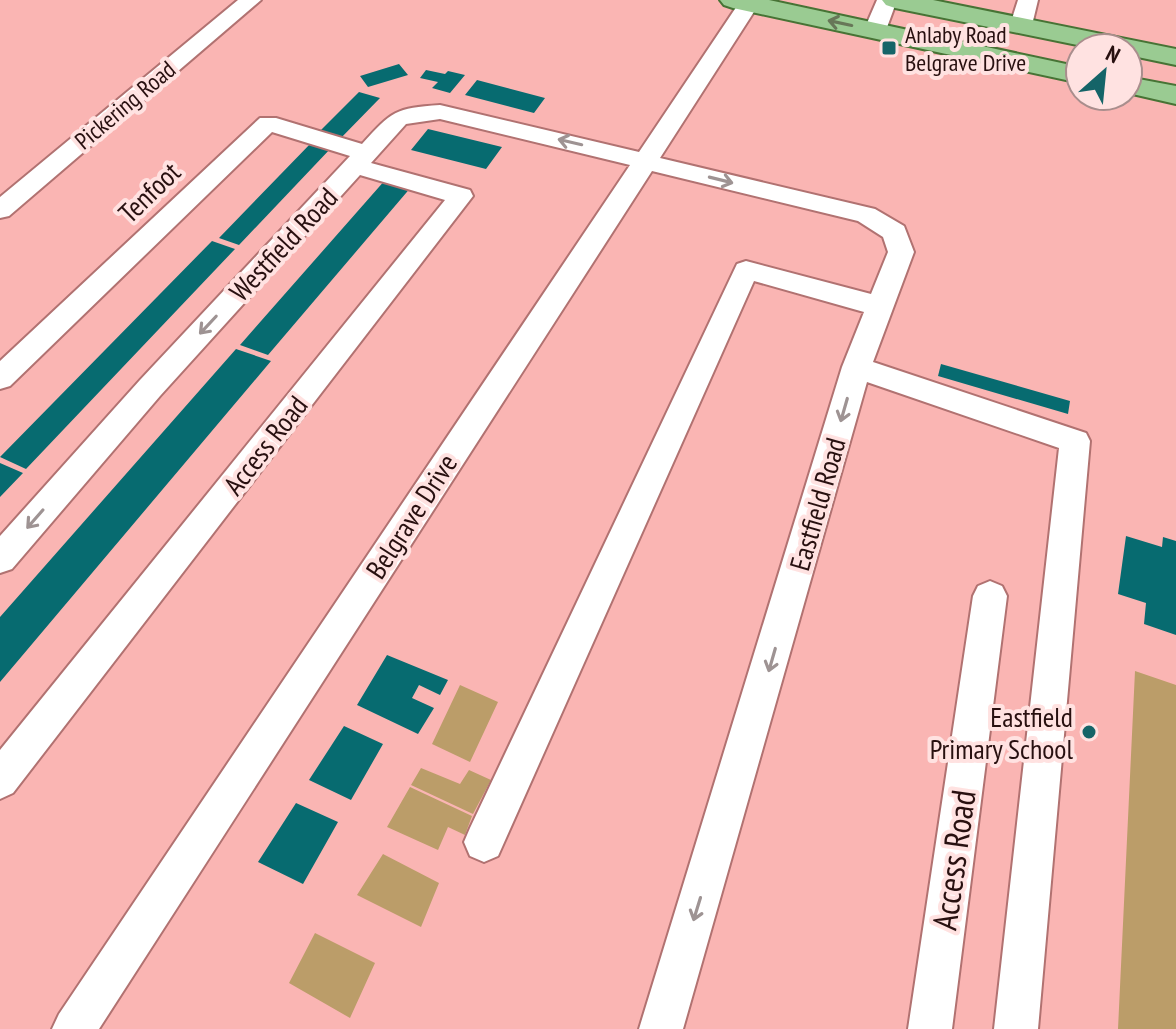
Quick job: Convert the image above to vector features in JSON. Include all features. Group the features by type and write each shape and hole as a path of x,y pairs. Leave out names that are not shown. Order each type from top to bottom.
{"main road":[{"path":"895,0 1024,13 1176,57"},
{"path":"741,2 1064,71"},
{"path":"1144,88 1176,95"}],"street":[{"name":"Pickering Road","path":"0,210 251,0"},
{"path":"875,30 887,0"},
{"name":"Belgrave Drive","path":"74,1029 645,161 741,2"},
{"name":"Westfield Road","path":"0,559 150,388 398,119 411,114 440,112 645,161"},
{"name":"Tenfoot","path":"0,378 268,123 361,160"},
{"name":"Access Road","path":"0,780 461,196 361,160"},
{"name":"Eastfield Road","path":"645,161 866,215 895,232 901,252 856,367 661,1029"},
{"path":"484,842 746,270 879,306"},
{"path":"856,367 1075,441 1016,1029"},
{"name":"Access Road","path":"930,1029 990,596"}],"shaded area":[{"path":"1135,671 1176,685 1176,1029 1118,1029"},
{"path":"460,685 498,702 470,762 432,744"},
{"path":"421,768 460,784 469,770 491,780 473,814 411,785"},
{"path":"410,787 472,816 465,835 448,827 438,850 387,827"},
{"path":"383,854 439,883 421,927 357,895"},
{"path":"315,933 375,963 350,1018 289,983"}],"building":[{"path":"399,64 408,75 368,87 360,76"},
{"path":"426,70 465,75 450,93 432,88 438,82 420,78"},
{"path":"477,80 545,98 534,113 465,95"},
{"path":"359,92 380,98 338,141 317,134"},
{"path":"428,129 502,147 486,169 411,150"},
{"path":"312,142 332,147 239,245 219,238"},
{"path":"386,179 412,186 268,355 240,345"},
{"path":"212,241 235,249 26,469 0,457"},
{"path":"236,349 271,361 0,682 0,617"},
{"path":"941,364 1070,401 1068,414 938,376"},
{"path":"0,463 23,473 0,497"},
{"path":"1126,536 1162,547 1163,537 1176,541 1176,635 1144,624 1146,603 1118,594"},
{"path":"387,655 448,680 440,695 419,685 412,698 434,708 418,734 357,705"},
{"path":"344,726 383,744 351,800 309,780"},
{"path":"296,803 338,822 303,884 258,862"}],"place":[{"name":"Anlaby Road Belgrave Drive","path":"889,48"},
{"name":"Eastfield Primary School","path":"1089,732"}]}
